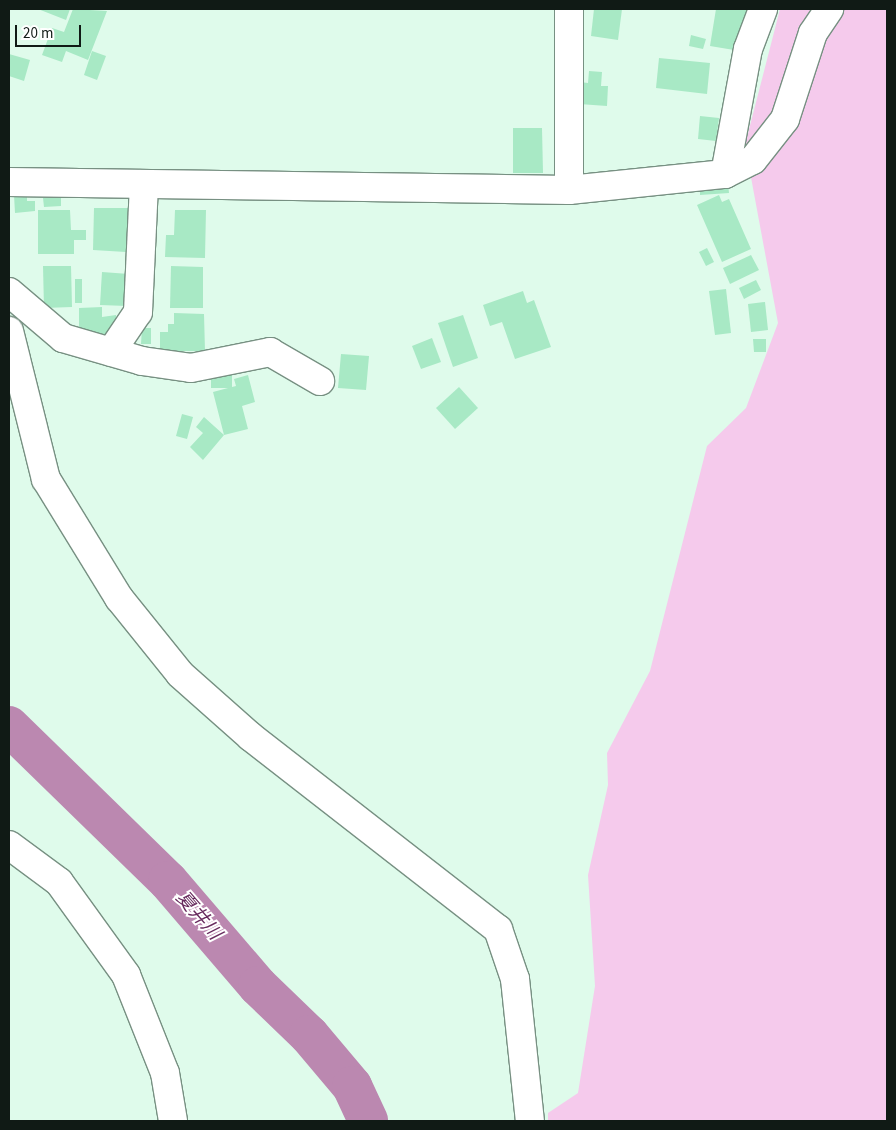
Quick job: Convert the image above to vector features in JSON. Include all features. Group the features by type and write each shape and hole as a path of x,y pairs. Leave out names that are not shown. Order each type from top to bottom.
{"street":[{"path":"569,9 569,190"},
{"path":"725,174 748,49 763,9"},
{"path":"9,182 569,190 725,174 752,160 785,119 813,33 829,9"},
{"path":"112,352 138,312 144,184"},
{"path":"9,292 63,338 112,352 191,368 270,352 320,381"},
{"path":"9,331 46,479 119,598 180,674 251,738 498,930 515,979 530,1121"},
{"path":"9,845 59,882 126,975 165,1073 173,1121"}],"shaded area":[{"path":"780,9 887,9 887,1121 548,1121 548,1113 578,1093 595,986 588,875 608,785 607,753 650,671 707,446 746,408 778,323 745,145"}],"building":[{"path":"38,9 70,9 66,20"},
{"path":"73,9 107,11 88,60 66,51 62,62 42,55 52,28 64,32"},
{"path":"594,9 622,9 618,40 591,36"},
{"path":"716,9 747,9 740,51 710,46"},
{"path":"691,35 706,39 703,49 689,46"},
{"path":"92,51 106,56 97,80 84,75"},
{"path":"9,54 30,60 24,81 9,76"},
{"path":"659,58 710,63 707,94 656,88"},
{"path":"589,71 602,72 601,86 608,86 607,106 579,104 580,82 588,83"},
{"path":"700,116 719,118 716,141 698,139"},
{"path":"513,128 542,128 543,173 513,173"},
{"path":"728,183 729,193 700,195 700,185"},
{"path":"27,194 27,201 35,201 35,211 15,213 14,195"},
{"path":"719,195 722,202 729,199 751,249 722,262 697,205"},
{"path":"61,197 61,206 44,207 43,198"},
{"path":"94,208 129,208 126,252 93,250"},
{"path":"38,210 70,210 71,230 86,230 86,240 74,240 74,254 38,254"},
{"path":"175,210 206,210 205,258 165,257 166,235 174,235"},
{"path":"707,248 714,262 706,266 699,252"},
{"path":"751,255 759,270 730,284 723,268"},
{"path":"43,266 71,266 72,307 44,308"},
{"path":"171,266 203,267 203,308 170,308"},
{"path":"102,272 129,274 127,306 100,305"},
{"path":"75,279 82,279 82,303 75,303"},
{"path":"756,280 761,290 744,299 739,288"},
{"path":"726,289 731,333 715,335 709,291"},
{"path":"523,291 527,303 534,300 551,347 515,359 502,322 490,326 483,305"},
{"path":"765,302 768,330 751,332 748,304"},
{"path":"102,307 102,317 116,315 116,337 79,338 79,308"},
{"path":"174,313 204,314 205,351 160,351 160,332 168,332 168,324 174,324"},
{"path":"463,315 478,358 453,367 438,323"},
{"path":"142,328 151,328 151,344 141,344"},
{"path":"432,338 441,362 421,369 412,346"},
{"path":"753,339 766,339 766,352 754,352"},
{"path":"341,354 369,356 366,390 338,388"},
{"path":"211,374 232,374 232,387 236,386 234,379 248,375 255,402 242,406 248,429 224,435 213,392 228,388 211,388"},
{"path":"459,387 478,408 455,429 436,408"},
{"path":"182,414 193,417 187,439 176,436"},
{"path":"204,417 224,435 203,460 190,447 203,433 196,427"}],"waterway":[{"name":"夏井川","path":"9,726 168,881 258,986 309,1035 352,1086 368,1121"}]}
